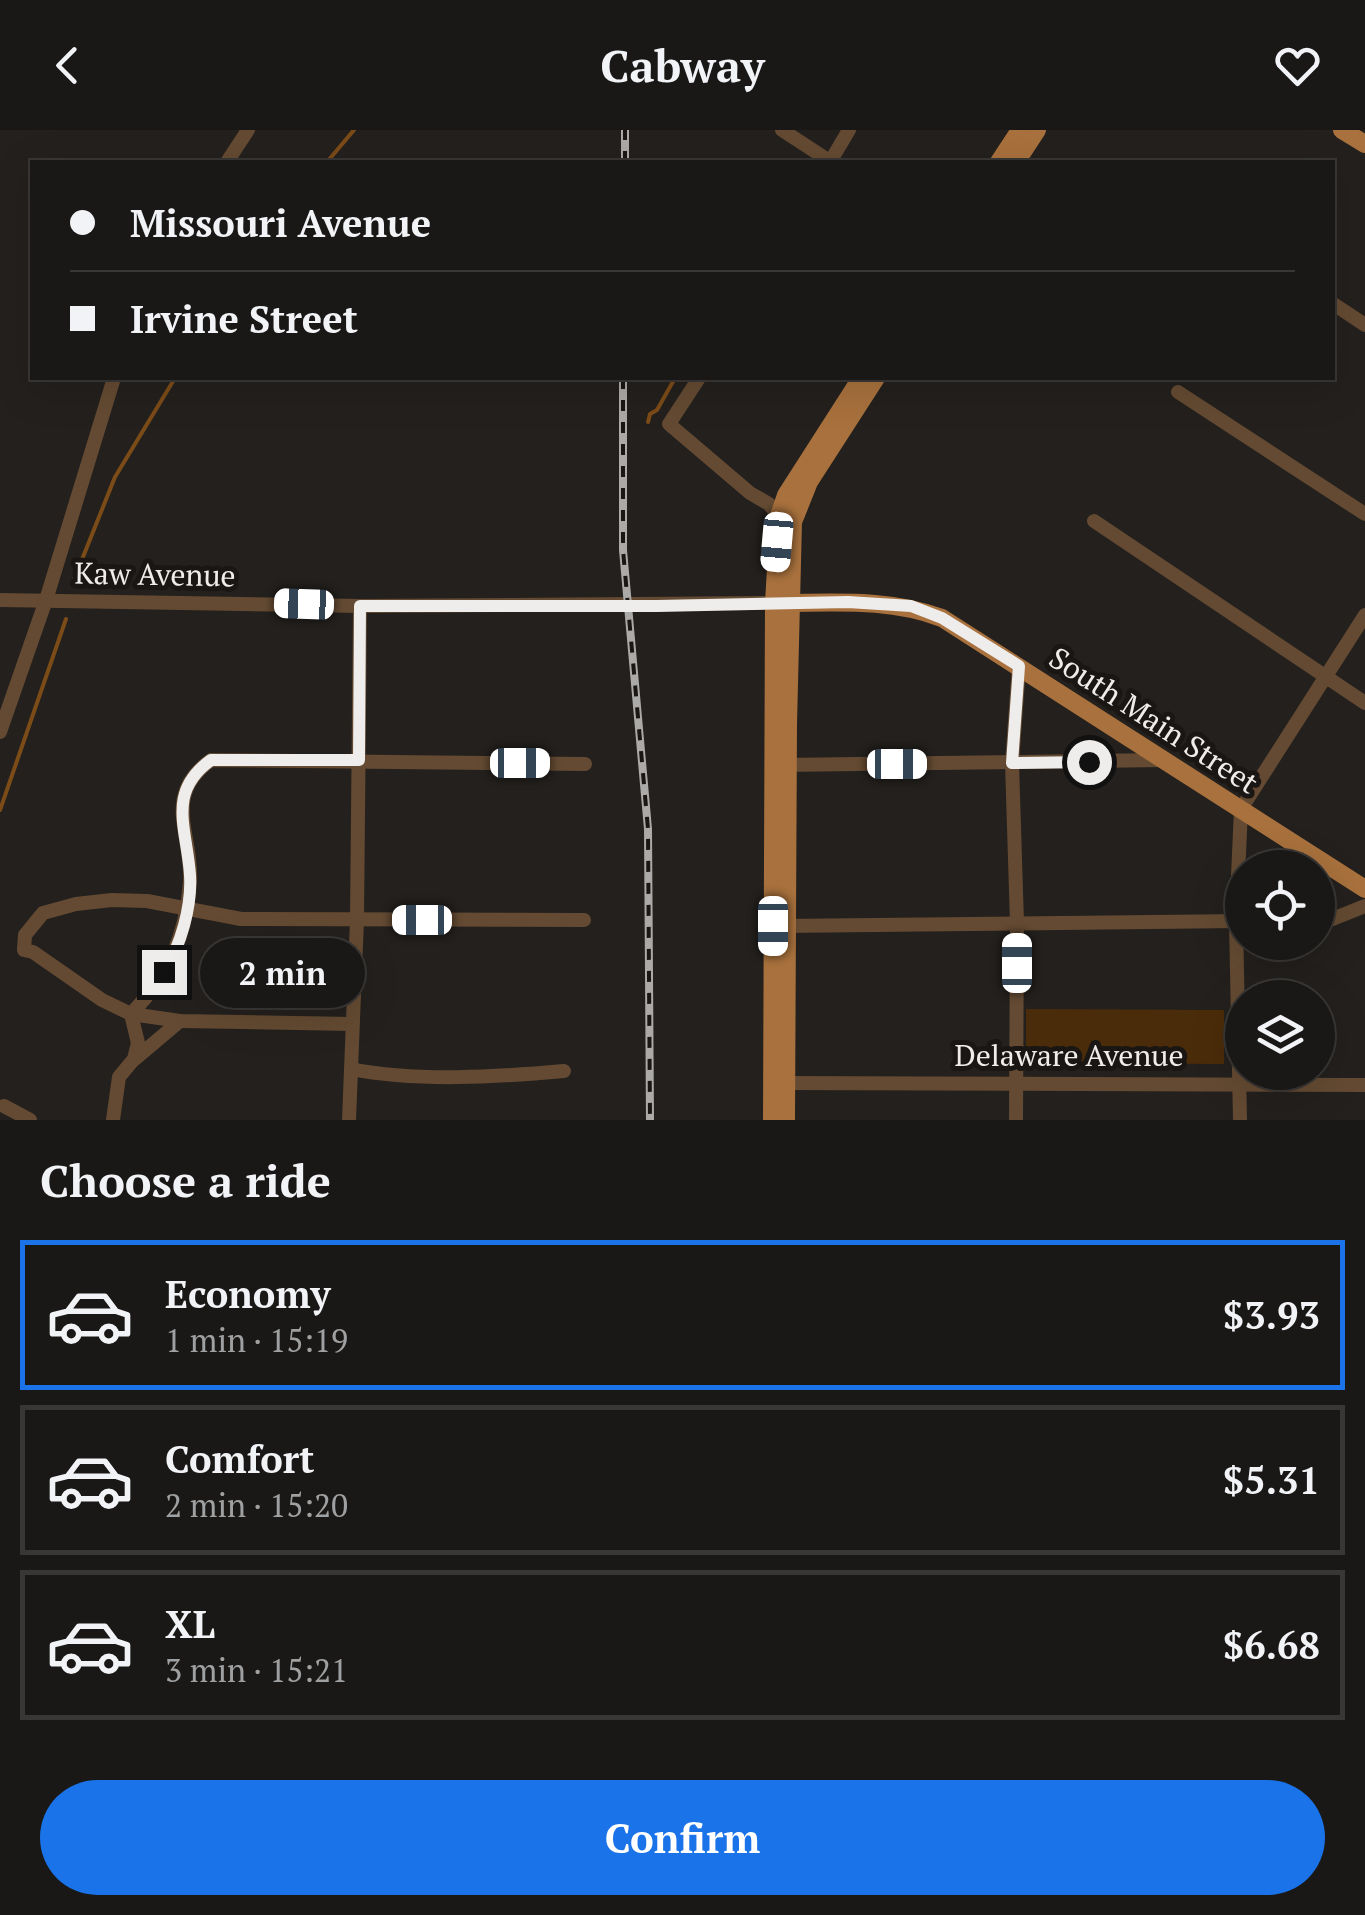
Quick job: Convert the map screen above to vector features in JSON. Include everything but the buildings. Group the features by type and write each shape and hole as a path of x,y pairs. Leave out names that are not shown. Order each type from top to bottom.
{"main road":[{"path":"1001,160 1020,130"},
{"path":"1017,160 1037,130"},
{"path":"1342,130 1365,144"},
{"path":"786,1120 780,1082 780,926 786,495 861,380"},
{"path":"786,520 875,380"},
{"name":"South Main Street","path":"782,603 911,606 942,618 1365,889"},
{"path":"772,1120 780,1082"}],"street":[{"path":"228,160 248,130"},
{"path":"782,130 828,160"},
{"path":"832,160 848,130"},
{"path":"1335,305 1365,324"},
{"path":"0,732 46,600 113,380"},
{"path":"698,380 669,424 786,520"},
{"path":"1178,392 1365,514"},
{"path":"1094,521 1365,703"},
{"name":"Kaw Avenue","path":"0,600 360,606 782,603"},
{"path":"349,1120 360,606"},
{"path":"1241,850 1241,809 1365,615"},
{"path":"1016,1120 1017,924 1012,763 1019,666"},
{"path":"131,1014 177,952 190,876 182,796 197,770 211,760 585,764"},
{"path":"781,765 1165,760"},
{"path":"352,1024 180,1021 131,1014 24,950 25,936 44,913 112,900 147,901 240,919 584,920"},
{"path":"1335,918 1365,906"},
{"path":"780,926 1225,921"},
{"path":"131,1014 138,1043 134,1059"},
{"path":"113,1120 119,1076 180,1021"},
{"path":"351,1069 380,1075 488,1078 564,1071"},
{"name":"Delaware Avenue","path":"780,1082 1225,1084"},
{"name":"Delaware Avenue","path":"1335,1085 1365,1085"},
{"path":"1240,1090 1240,1120"},
{"path":"4,1106 30,1120"}],"shaded area":[{"path":"1026,1009 1224,1010 1224,1064 1026,1063"}],"waterway":[{"path":"329,160 354,130"},
{"path":"73,582 115,477 174,380"},
{"path":"648,422 674,380"},
{"path":"0,810 66,619"}],"railway":[{"path":"625,130 625,160"},
{"path":"623,380 623,550 648,829 650,1120"}],"route":[{"path":"164,972 177,952 187,908 190,876 182,796 197,770 211,760 359,760 360,606 848,602 911,606 942,618 1019,666 1012,763 1089,762"}]}
